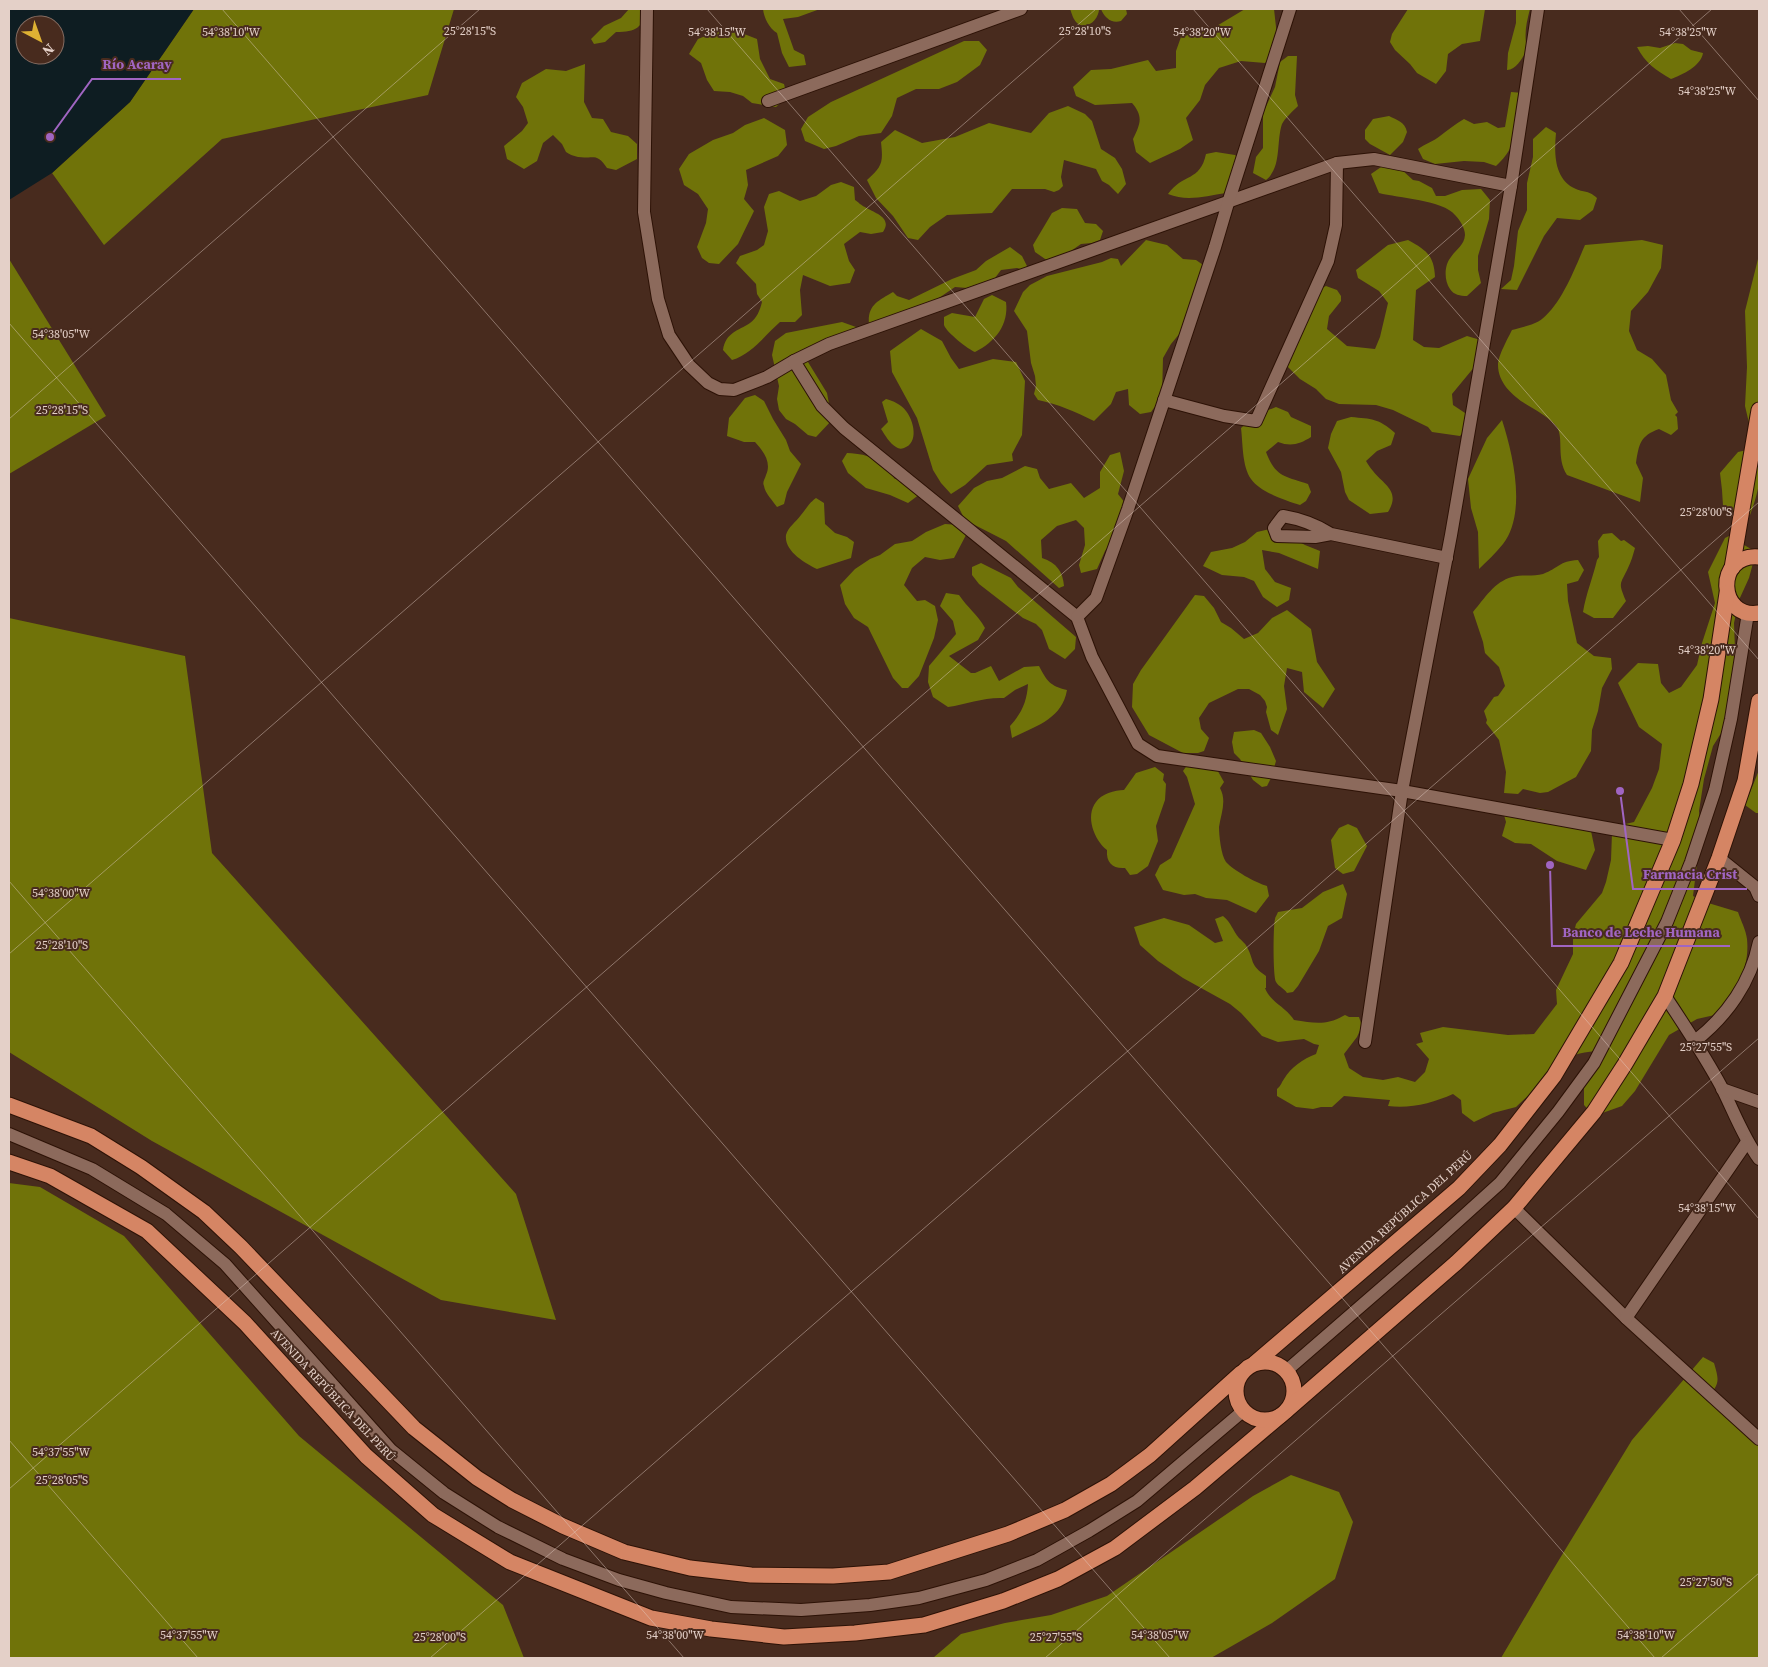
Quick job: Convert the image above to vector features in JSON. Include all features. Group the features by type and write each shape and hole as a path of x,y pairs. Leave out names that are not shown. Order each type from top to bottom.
{"highway":[{"path":"1732,568 1759,410"},
{"path":"1732,568 1744,559 1759,555"},
{"name":"AVENIDA REPÚBLICA DEL PERÚ","path":"1255,1363 1458,1188 1500,1145 1554,1076 1621,963 1673,840 1691,784 1711,699 1727,593 1727,580 1732,568"},
{"path":"1727,593 1735,606 1754,613"},
{"name":"AVENIDA REPÚBLICA DEL PERÚ","path":"9,1162 50,1176 147,1231 245,1323 366,1456 433,1515 510,1562 651,1618 711,1629 784,1637 855,1633 924,1625 1003,1601 1058,1579 1115,1548 1195,1488 1284,1413 1456,1263 1514,1208 1594,1112 1665,996 1719,858 1746,781 1755,750 1759,701"},
{"path":"9,1105 91,1136 141,1167 204,1212 241,1247 414,1428 477,1478 512,1500 554,1522 624,1552 690,1568 750,1575 833,1576 889,1572 1008,1534 1064,1510 1111,1484 1150,1454 1242,1373 1255,1363 1272,1362 1286,1371 1294,1386 1294,1394 1284,1413 1273,1420 1264,1420 1249,1416 1243,1411 1236,1396 1237,1380 1242,1373"}],"street":[{"path":"647,9 644,212 658,299 669,335 689,365 708,383 720,389 734,390 767,377 794,361 838,341 1337,163 1374,159 1511,186"},
{"path":"768,101 1021,9"},
{"path":"1077,617 1096,598 1215,247 1290,9"},
{"path":"1365,1042 1402,791 1447,558 1511,186 1538,9"},
{"path":"1164,400 1224,416 1256,421 1328,261 1336,225 1337,163"},
{"path":"794,361 822,406 844,428 1077,617 1092,657 1138,744 1157,756 1402,791 1673,840"},
{"path":"1331,534 1447,558"},
{"path":"1286,1371 1500,1183 1558,1112 1594,1063 1667,922 1691,862 1715,790 1754,613"},
{"path":"1719,858 1755,887 1759,896"},
{"path":"1695,1041 1708,1032 1741,992 1756,956 1759,942"},
{"path":"1665,996 1695,1041 1722,1089 1747,1142 1759,1159"},
{"path":"1722,1089 1759,1102"},
{"path":"9,1134 92,1169 166,1214 225,1264 391,1450 444,1493 498,1527 563,1559 619,1580 666,1593 730,1607 801,1610 870,1605 919,1598 986,1580 1037,1560 1137,1501 1243,1411"},
{"path":"1626,1318 1747,1142"},
{"path":"1514,1208 1626,1318 1759,1439"}],"shaded area":[{"path":"9,9 194,9 130,102 52,173 9,200"},
{"path":"194,9 454,9 428,95 222,139 104,245 52,173 130,102"},
{"path":"629,9 648,9 643,21 637,28 616,32 605,42 594,44 591,39 604,26 621,18"},
{"path":"763,9 820,9 798,17 783,19 794,50 804,55 806,65 789,67 782,53 777,33 767,22"},
{"path":"1070,9 1099,9 1095,20 1085,26 1077,23"},
{"path":"1101,9 1126,9 1127,14 1121,21 1114,22 1104,15"},
{"path":"1245,9 1274,9 1277,36 1276,54 1265,63 1241,61 1219,68 1205,85 1200,100 1186,118 1193,140 1180,149 1150,163 1136,152 1133,139 1140,121 1138,112 1132,103 1095,105 1076,96 1073,87 1091,70 1111,69 1148,60 1156,71 1176,68 1176,51 1181,37 1215,27"},
{"path":"1408,9 1485,9 1480,41 1462,44 1448,54 1446,71 1436,84 1417,73 1390,42 1392,34"},
{"path":"1516,9 1530,9 1526,29 1527,50 1516,65 1507,70 1508,53 1516,23"},
{"path":"718,31 727,33 739,32 757,39 760,59 770,79 784,84 787,96 776,107 752,103 743,96 730,92 714,91 707,80 701,63 689,54 698,39"},
{"path":"964,41 979,41 987,50 980,65 957,82 939,89 916,89 897,98 892,116 881,133 859,136 824,149 805,141 801,129 808,117 831,102"},
{"path":"1675,43 1683,44 1691,50 1703,53 1702,58 1695,66 1671,79 1651,66 1637,47 1660,48"},
{"path":"1288,56 1297,56 1295,95 1298,106 1282,124 1277,161 1271,175 1266,180 1253,173 1256,157 1263,148 1263,113 1275,87 1280,62"},
{"path":"585,64 584,102 592,118 603,119 611,132 628,136 637,144 637,159 616,170 607,168 597,158 578,157 567,153 562,144 553,135 543,143 537,161 524,169 507,159 504,146 522,131 528,123 523,107 516,97 522,83 546,69 566,71"},
{"path":"1511,92 1523,93 1519,123 1509,150 1496,166 1484,162 1464,161 1435,164 1423,159 1418,149 1438,138 1464,119 1474,124 1487,122 1498,128 1505,127"},
{"path":"1068,106 1085,114 1092,121 1101,149 1115,158 1122,169 1126,184 1118,194 1102,181 1096,169 1064,160 1061,177 1063,186 1059,190 1054,192 1045,189 1012,189 992,213 947,215 930,227 918,240 908,238 893,216 876,198 867,180 881,163 881,142 895,130 922,143 955,137 989,123 1031,133 1049,113"},
{"path":"1389,116 1403,124 1407,132 1403,142 1390,155 1370,144 1365,139 1365,130 1373,119"},
{"path":"764,118 785,130 787,145 778,156 746,170 748,185 744,199 754,211 738,244 719,264 709,263 702,258 697,247 706,223 708,209 698,194 684,185 679,169 689,154 713,140"},
{"path":"1546,127 1556,133 1557,165 1563,179 1576,189 1594,195 1597,198 1593,210 1580,220 1557,218 1544,236 1517,290 1501,289 1511,280 1518,231 1527,210 1527,183 1533,157 1533,139"},
{"path":"1216,152 1235,155 1245,164 1226,193 1189,198 1168,194 1179,183 1200,169 1206,154"},
{"path":"1384,165 1402,170 1413,180 1432,188 1436,196 1445,196 1462,190 1481,189 1490,200 1489,219 1478,256 1478,270 1481,283 1467,296 1453,293 1448,286 1446,277 1449,260 1464,239 1465,232 1460,222 1455,215 1441,206 1420,200 1379,193 1371,174"},
{"path":"841,182 854,187 855,200 884,219 886,223 883,232 871,234 860,232 844,244 849,261 855,270 850,283 830,286 803,275 800,290 802,315 795,322 780,322 752,349 732,360 723,350 727,339 752,321 758,314 762,302 757,294 756,284 736,263 740,256 757,250 764,245 768,231 764,207 769,194 779,191 800,201 816,196 831,185"},
{"path":"1062,208 1077,209 1085,223 1096,224 1103,231 1100,240 1081,244 1068,253 1048,261 1035,252 1033,245 1052,213"},
{"path":"1146,240 1167,245 1183,259 1196,260 1209,269 1190,321 1171,344 1163,358 1162,397 1151,412 1140,414 1129,405 1128,389 1116,392 1111,404 1094,421 1067,409 1038,400 1034,394 1036,386 1035,376 1031,363 1027,331 1014,311 1023,292 1030,285 1047,276 1111,258 1118,259 1121,266"},
{"path":"1408,240 1424,250 1431,258 1435,277 1416,290 1413,340 1424,347 1439,348 1467,336 1484,341 1485,354 1452,394 1453,405 1465,413 1467,427 1460,436 1432,432 1428,427 1393,410 1376,405 1339,404 1326,399 1316,389 1300,379 1285,364 1320,289 1326,286 1337,290 1341,296 1341,301 1329,316 1327,329 1347,346 1375,349 1380,337 1388,303 1379,291 1358,278 1356,270 1388,245"},
{"path":"1642,240 1663,245 1661,268 1648,292 1631,311 1629,331 1637,350 1652,359 1666,375 1671,400 1678,412 1675,415 1677,417 1678,429 1671,435 1659,429 1648,435 1641,442 1636,463 1643,478 1640,502 1567,475 1562,462 1560,437 1557,427 1548,418 1518,399 1508,390 1501,378 1498,361 1512,330 1539,321 1556,304 1585,245"},
{"path":"1010,247 1022,256 1027,266 1024,270 1017,268 1001,270 995,278 967,288 955,287 930,304 869,325 872,308 878,301 893,292 897,296 909,300 952,279 976,270 986,261"},
{"path":"1759,255 1759,426 1749,423 1745,406 1747,367 1745,311"},
{"path":"9,259 106,416 9,474"},
{"path":"992,295 1006,302 1003,325 989,343 975,352 949,332 944,325 944,317 952,313 975,317 984,299"},
{"path":"842,322 856,327 856,337 818,351 808,362 827,393 832,420 816,437 808,435 786,419 779,410 777,399 779,386 772,355 775,341 786,333"},
{"path":"921,329 942,341 959,369 993,359 1016,362 1025,381 1022,435 1012,454 1013,461 987,465 965,485 951,494 933,470 917,418 892,372 890,351"},
{"path":"755,395 764,401 786,440 790,451 801,464 787,492 784,504 777,507 763,485 768,466 766,457 761,449 755,442 744,442 727,436 729,418 745,398"},
{"path":"886,399 902,406 911,420 914,431 912,442 904,448 894,446 881,429 888,422 882,402"},
{"path":"1276,407 1288,412 1291,417 1311,426 1311,437 1299,443 1283,444 1278,442 1266,452 1274,467 1282,475 1308,484 1311,492 1306,501 1300,505 1260,488 1251,479 1246,468 1241,428 1256,415"},
{"path":"1351,417 1374,420 1384,424 1395,433 1391,445 1377,451 1366,461 1392,493 1392,505 1388,512 1370,514 1349,500 1345,492 1341,472 1328,448 1331,434 1337,421"},
{"path":"1502,420 1510,449 1516,483 1515,516 1503,544 1479,569 1478,532 1471,508 1468,479 1487,438"},
{"path":"1756,448 1759,456 1760,473 1758,490 1750,515 1726,510 1723,506 1720,473 1738,452"},
{"path":"1120,452 1124,471 1118,494 1133,513 1105,551 1097,569 1081,573 1079,565 1085,545 1084,528 1076,520 1057,526 1041,540 1042,558 1055,565 1062,576 1064,586 1059,588 1006,541 965,520 958,506 974,488 987,481 1002,478 1025,466 1037,469 1040,478 1049,489 1071,483 1084,498 1100,488 1100,472 1110,455"},
{"path":"847,453 863,455 874,459 895,479 913,477 924,491 908,503 866,488 848,473 842,461"},
{"path":"816,498 824,503 825,524 835,533 847,537 854,542 851,558 817,569 796,556 786,541 786,535 790,527"},
{"path":"945,524 960,525 966,535 954,558 940,560 925,557 912,568 904,585 917,601 925,600 935,606 938,620 934,638 919,676 908,688 902,688 893,678 868,627 854,618 845,604 840,585 855,569 895,544 912,541 926,532"},
{"path":"1274,528 1320,551 1318,569 1279,553 1262,550 1265,569 1275,582 1291,588 1289,600 1277,607 1263,597 1254,581 1244,577 1222,575 1203,566 1211,552 1232,548 1245,542 1257,532"},
{"path":"1612,533 1621,541 1624,540 1635,548 1621,584 1626,601 1613,618 1594,618 1583,612 1584,605 1599,557 1598,541 1603,534"},
{"path":"1729,536 1756,552 1749,578 1739,600 1734,623 1738,673 1725,727 1713,746 1704,779 1699,811 1701,832 1693,896 1705,902 1738,912 1745,929 1747,950 1744,970 1736,988 1719,1014 1697,1019 1669,1035 1635,1091 1622,1106 1594,1116 1584,1105 1584,1086 1596,1051 1575,1055 1555,1066 1516,1107 1493,1113 1474,1122 1462,1113 1461,1100 1453,1094 1429,1103 1405,1107 1388,1106 1390,1100 1344,1096 1332,1107 1313,1109 1296,1107 1277,1096 1277,1089 1290,1071 1306,1058 1316,1054 1319,1045 1304,1039 1278,1042 1262,1036 1230,1004 1183,978 1158,961 1140,945 1134,927 1164,918 1189,925 1215,943 1223,941 1215,919 1223,916 1246,946 1255,966 1266,976 1265,988 1267,993 1294,1020 1320,1023 1332,1021 1345,1015 1359,1017 1362,1026 1357,1037 1344,1054 1349,1068 1363,1077 1383,1080 1398,1077 1415,1082 1425,1072 1429,1059 1416,1044 1423,1042 1420,1033 1443,1027 1508,1035 1534,1034 1557,1004 1556,990 1573,954 1573,936 1576,924 1602,893 1611,860 1612,833 1617,826 1634,822 1652,788 1659,769 1662,744 1639,727 1618,683 1638,663 1658,664 1661,683 1669,693 1681,687 1697,665 1715,603 1708,572 1725,538"},
{"path":"1578,560 1584,570 1578,581 1567,584 1568,601 1577,643 1594,656 1611,658 1612,669 1602,688 1592,730 1591,751 1576,777 1548,792 1540,793 1523,789 1518,794 1504,793 1506,772 1499,740 1486,723 1484,711 1505,686 1499,667 1485,653 1473,612 1490,591 1506,579 1516,576 1543,574 1563,563"},
{"path":"981,563 1011,578 1018,587 1076,637 1075,649 1065,659 1049,649 1042,630 1036,624 1023,618 979,584 972,575 972,567"},
{"path":"946,593 959,595 985,628 978,640 949,656 971,673 991,666 999,681 1024,667 1039,666 1044,676 1050,682 1057,687 1067,690 1060,708 1054,715 1039,725 1012,738 1010,726 1023,706 1028,684 1004,698 948,707 933,697 928,682 929,666 956,634 953,621 940,606"},
{"path":"1195,595 1204,596 1214,608 1221,622 1244,639 1258,633 1272,618 1287,610 1311,629 1317,662 1335,689 1323,708 1304,692 1302,672 1287,668 1284,686 1287,709 1278,735 1271,730 1266,712 1267,707 1260,695 1249,689 1238,689 1209,703 1199,718 1201,729 1209,738 1204,751 1183,753 1149,735 1132,707 1133,684"},
{"path":"9,618 185,656 212,853 516,1194 556,1320 441,1300 152,1141 9,1052"},
{"path":"1254,730 1261,733 1276,761 1267,786 1262,787 1253,780 1234,753 1232,742 1234,732"},
{"path":"1190,761 1215,766 1224,782 1220,788 1223,803 1219,827 1224,859 1229,865 1245,876 1267,886 1269,896 1256,913 1227,900 1206,898 1195,894 1184,895 1163,890 1155,875 1160,865 1171,858 1195,804 1187,777 1183,771"},
{"path":"1155,767 1164,774 1163,780 1166,784 1165,800 1156,826 1158,841 1148,866 1137,874 1130,875 1125,868 1114,866 1109,862 1107,850 1102,846 1095,834 1091,814 1096,802 1101,797 1124,790 1136,773"},
{"path":"1759,770 1759,813 1756,813 1745,805"},
{"path":"1532,808 1542,809 1555,814 1580,817 1591,831 1595,850 1586,870 1557,861 1531,844 1515,843 1502,836 1506,822 1504,815"},
{"path":"1348,824 1357,828 1367,846 1354,871 1343,874 1335,868 1331,840 1339,828"},
{"path":"1343,884 1347,894 1342,918 1328,926 1319,951 1298,986 1293,992 1287,993 1277,984 1275,978 1274,932 1275,918 1278,912 1302,908 1323,892"},
{"path":"9,1183 40,1187 124,1236 299,1436 503,1605 524,1658 9,1658"},
{"path":"1703,1357 1714,1363 1718,1379 1716,1387 1706,1400 1759,1443 1759,1658 1501,1658 1632,1440"},
{"path":"1291,1475 1339,1492 1353,1522 1335,1579 1272,1623 1211,1658 933,1658 961,1634 1005,1623 1051,1615 1107,1596 1253,1496"}],"place":[{"name":"Río Acaray","path":"50,137"},
{"name":"Farmacia Crist","path":"1620,791"},
{"name":"Banco de Leche Humana","path":"1550,865"}]}
